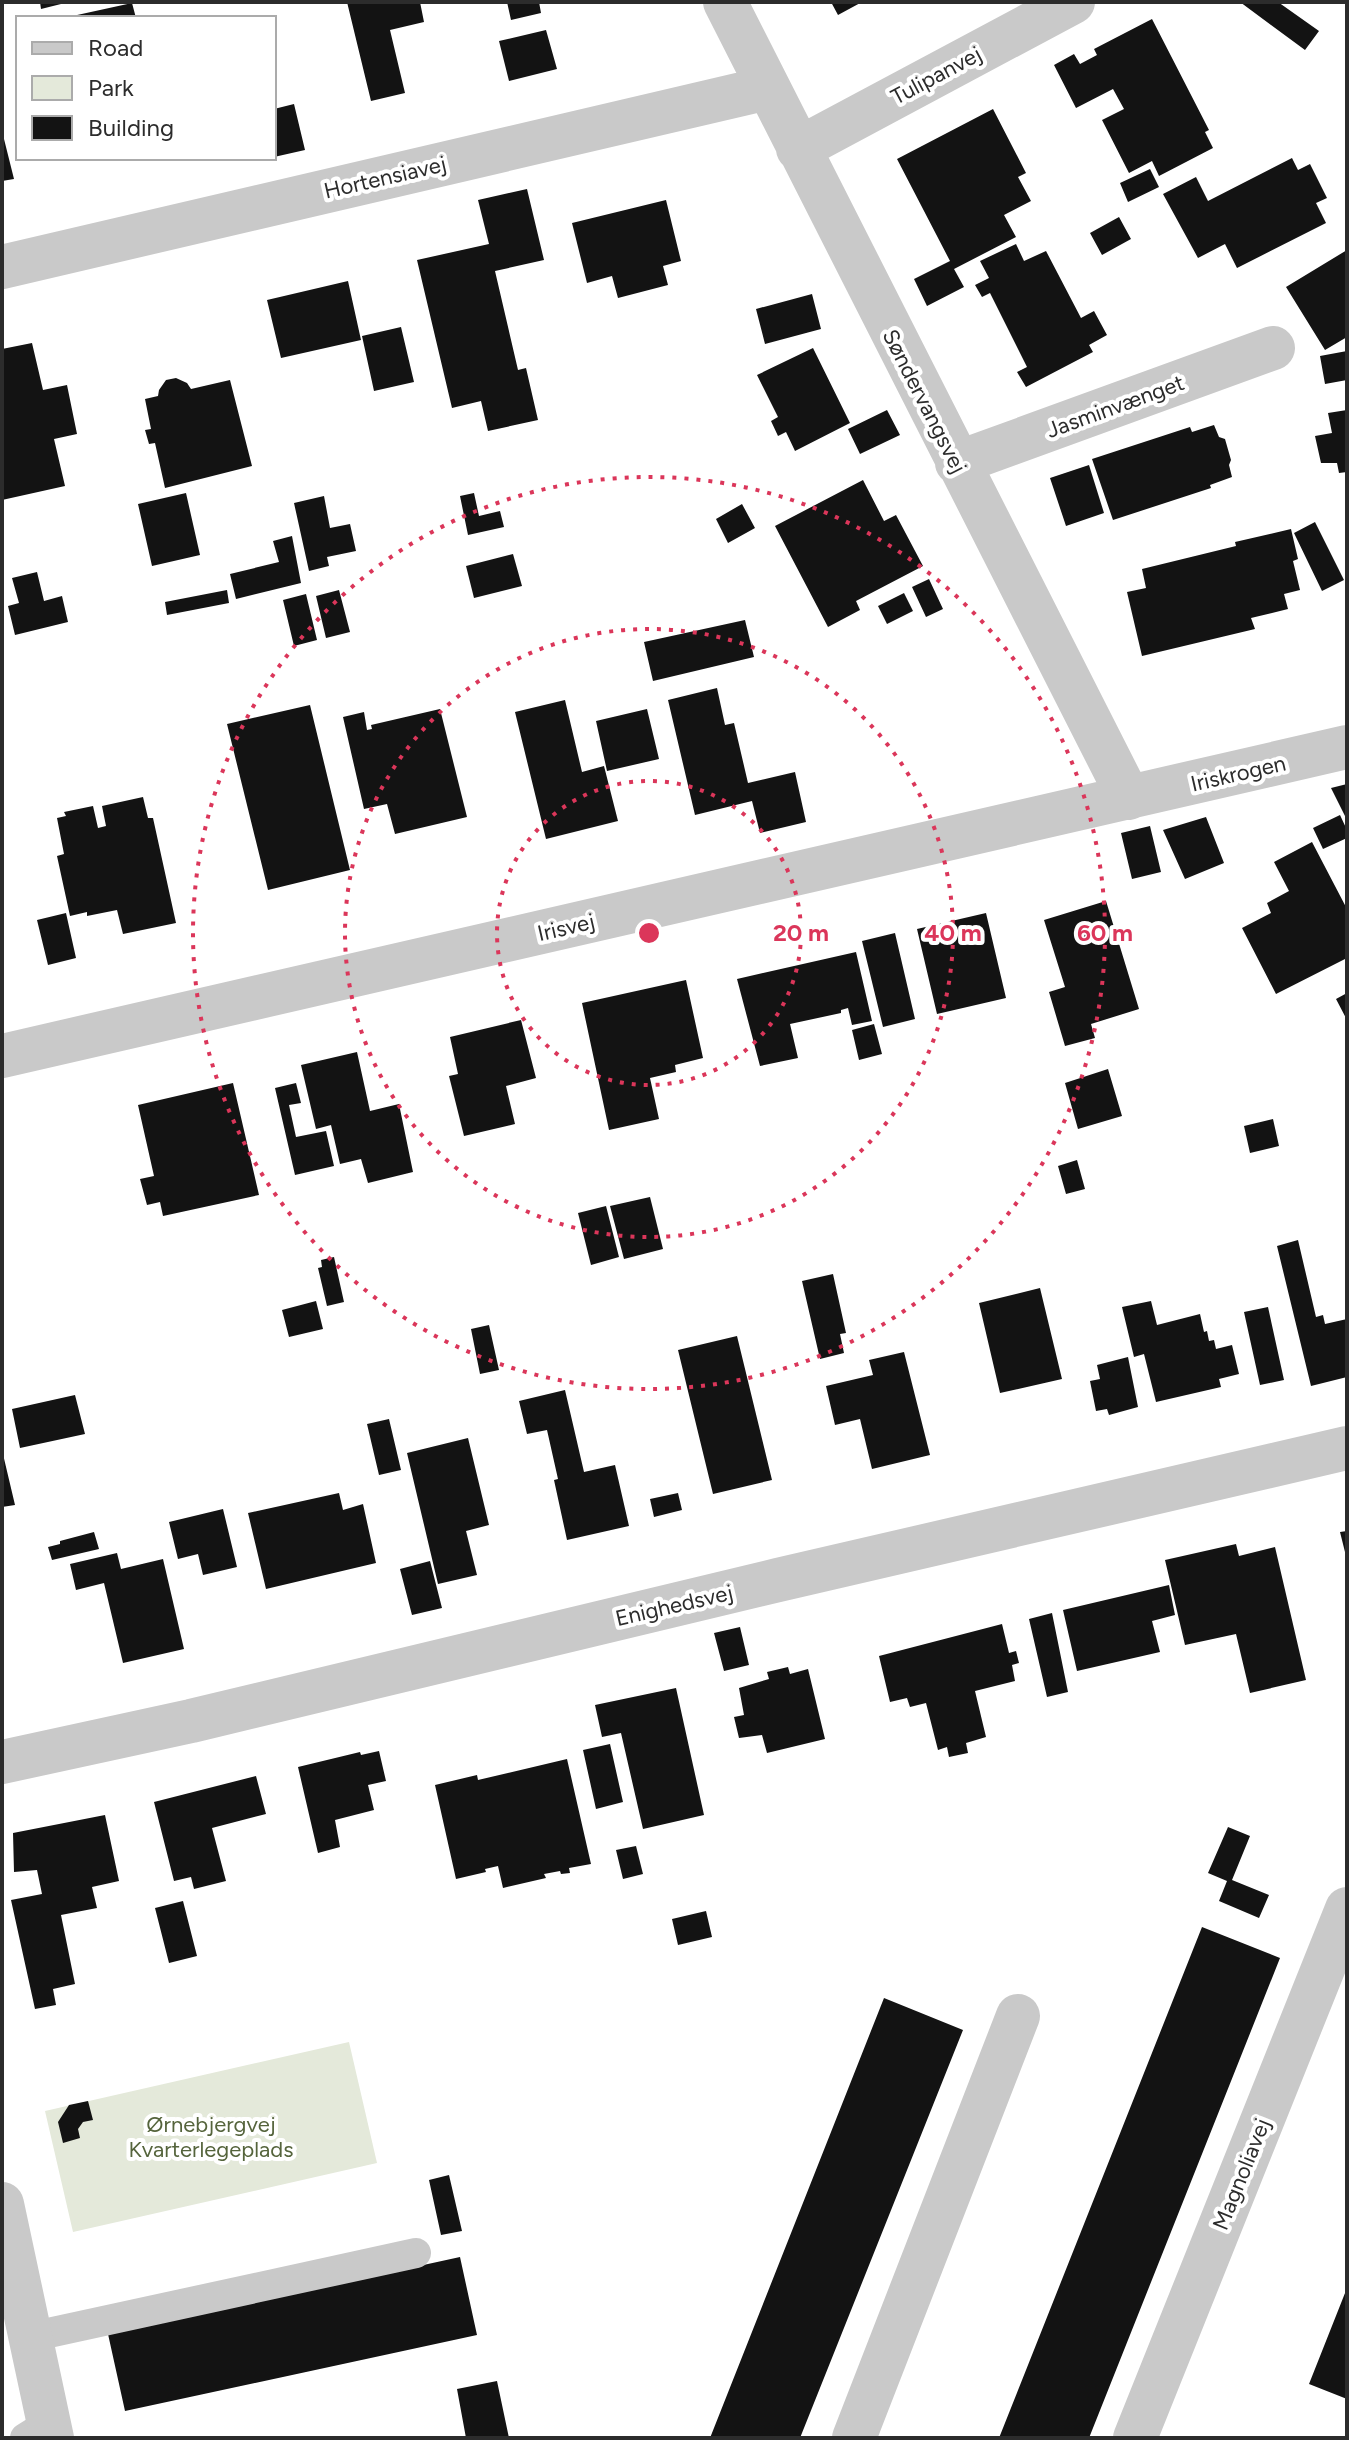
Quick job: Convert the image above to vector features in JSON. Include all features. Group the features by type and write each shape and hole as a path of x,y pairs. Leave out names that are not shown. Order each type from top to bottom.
{"street":[{"name":"Søndervangsvej","path":"725,2 1129,798"},
{"name":"Tulipanvej","path":"798,149 1073,2"},
{"name":"Hortensiavej","path":"2,267 768,88"},
{"name":"Jasminvænget","path":"957,463 1273,348"},
{"name":"Iriskrogen","path":"1129,798 1347,747"},
{"name":"Irisvej","path":"2,1056 1129,798"},
{"name":"Enighedsvej","path":"2,1762 1347,1448"},
{"name":"Magnoliavej","path":"1135,2438 1347,1909"},
{"path":"854,2438 1018,2016"},
{"path":"2,2204 30,2337 42,2433"}],"lane":[{"path":"30,2337 416,2253"}],"green space":[{"name":"Ørnebjergvej Kvarterlegeplads","path":"349,2042 377,2163 73,2232 45,2111"}],"building":[{"path":"40,2 65,2 65,3 41,9"},
{"path":"347,2 420,2 424,22 390,30 405,93 371,101"},
{"path":"507,2 539,2 541,13 511,20"},
{"path":"831,2 862,2 838,15"},
{"path":"1240,2 1278,2 1319,31 1305,50"},
{"path":"132,3 135,16 73,16"},
{"path":"1152,19 1209,130 1205,132 1213,148 1159,176 1152,161 1129,173 1102,120 1124,109 1113,89 1076,108 1054,65 1074,54 1080,64 1097,55 1094,49"},
{"path":"546,30 557,69 509,81 499,41"},
{"path":"294,104 305,150 276,157 276,108"},
{"path":"993,109 1026,173 1018,177 1031,201 1004,215 1016,237 954,269 964,287 927,306 914,279 950,261 897,159"},
{"path":"2,131 14,179 2,181"},
{"path":"1292,158 1298,170 1310,164 1327,198 1316,203 1326,223 1237,268 1225,244 1198,258 1163,194 1196,177 1208,201"},
{"path":"1150,169 1159,187 1128,202 1120,183"},
{"path":"527,189 544,260 495,271 518,370 526,368 538,420 488,431 481,401 452,408 417,260 489,244 478,200"},
{"path":"666,200 681,261 663,266 668,285 618,298 612,276 587,283 572,223"},
{"path":"1119,217 1131,239 1102,255 1090,233"},
{"path":"1016,244 1024,261 1046,251 1081,318 1094,311 1107,335 1089,345 1093,352 1026,387 1017,372 1027,367 990,293 982,297 975,285 989,278 980,261"},
{"path":"1347,250 1347,337 1325,350 1286,287"},
{"path":"348,281 361,340 281,358 267,300"},
{"path":"812,294 821,329 765,344 756,309"},
{"path":"401,327 414,382 374,391 362,336"},
{"path":"32,343 43,390 67,385 77,434 54,439 65,486 2,500 2,349"},
{"path":"813,348 850,423 795,451 786,432 778,436 771,421 778,417 757,375"},
{"path":"1347,351 1347,380 1325,384 1320,356"},
{"path":"176,378 187,383 191,389 230,380 252,466 165,488 155,443 149,444 145,430 151,429 145,399 158,396 166,380"},
{"path":"887,410 900,435 860,454 848,429"},
{"path":"1347,410 1347,472 1339,473 1337,463 1321,463 1315,436 1332,433 1328,413"},
{"path":"1214,425 1219,437 1225,439 1232,477 1210,485 1211,488 1113,520 1092,459 1190,427 1192,432"},
{"path":"1089,465 1104,513 1066,526 1050,478"},
{"path":"863,480 884,521 896,515 923,566 856,601 860,610 828,627 775,526"},
{"path":"186,493 200,555 152,566 138,504"},
{"path":"474,493 479,516 500,511 504,527 468,535 460,496"},
{"path":"324,496 330,528 350,524 356,551 327,557 329,566 309,571 294,503"},
{"path":"742,504 755,528 728,543 716,519"},
{"path":"1315,522 1344,580 1322,591 1294,533"},
{"path":"1291,529 1298,559 1293,561 1300,590 1284,594 1288,609 1251,618 1255,629 1142,656 1127,592 1146,588 1142,569"},
{"path":"292,536 301,583 236,599 230,574 279,562 273,541"},
{"path":"513,554 522,586 474,598 466,566"},
{"path":"37,572 44,601 62,596 68,622 15,635 8,606 19,603 12,578"},
{"path":"929,579 943,609 926,617 912,587"},
{"path":"227,590 229,603 167,615 165,602"},
{"path":"339,590 350,632 326,638 316,596"},
{"path":"904,593 913,611 887,624 878,606"},
{"path":"306,594 317,640 294,646 283,600"},
{"path":"745,620 754,657 653,681 644,642"},
{"path":"717,688 725,725 734,723 748,783 795,772 806,822 760,833 752,801 695,815 668,700"},
{"path":"565,700 582,772 604,766 618,821 546,839 515,712"},
{"path":"310,705 350,870 268,890 227,724"},
{"path":"440,709 467,817 395,834 387,804 364,809 343,717 364,712 367,730 372,729 371,725"},
{"path":"647,709 659,759 607,771 596,721"},
{"path":"1347,784 1347,820 1331,788"},
{"path":"143,797 148,818 153,818 176,923 123,934 117,910 70,916 57,856 64,854 57,818 66,816 64,812 93,806 98,828 106,826 102,806"},
{"path":"1340,815 1347,838 1323,849 1313,828"},
{"path":"1206,817 1224,863 1185,879 1163,830"},
{"path":"1150,826 1161,872 1132,879 1121,833"},
{"path":"1312,842 1347,909 1347,958 1276,994 1242,928 1271,913 1267,903 1289,891 1274,862"},
{"path":"1106,901 1139,1009 1091,1024 1095,1038 1065,1046 1049,992 1065,987 1044,920"},
{"path":"66,913 76,958 48,965 37,920"},
{"path":"986,913 1006,998 937,1014 917,929"},
{"path":"895,933 915,1019 883,1027 862,941"},
{"path":"856,952 872,1021 852,1025 848,1008 841,1010 841,1013 790,1024 798,1058 760,1066 737,979"},
{"path":"686,980 703,1058 675,1065 676,1072 650,1078 659,1119 609,1130 582,1003"},
{"path":"1347,993 1347,1020 1336,999"},
{"path":"521,1020 536,1078 506,1086 515,1124 464,1136 449,1076 458,1074 450,1037"},
{"path":"874,1024 882,1054 859,1060 852,1030"},
{"path":"357,1052 370,1111 399,1104 413,1172 368,1183 361,1159 340,1164 331,1125 316,1129 301,1065"},
{"path":"1108,1069 1122,1116 1078,1129 1065,1083"},
{"path":"233,1083 259,1195 163,1216 160,1202 147,1205 140,1179 154,1176 138,1105"},
{"path":"296,1083 301,1103 289,1105 296,1137 326,1131 334,1166 295,1175 275,1088"},
{"path":"1273,1119 1279,1146 1250,1153 1244,1126"},
{"path":"1077,1160 1085,1189 1066,1194 1058,1166"},
{"path":"650,1197 663,1249 624,1259 610,1206"},
{"path":"606,1206 619,1257 591,1265 578,1213"},
{"path":"1298,1240 1316,1317 1323,1315 1325,1324 1347,1319 1347,1377 1311,1386 1277,1246"},
{"path":"334,1257 344,1302 327,1306 318,1268 322,1267 321,1260"},
{"path":"833,1274 846,1333 840,1334 844,1353 820,1359 802,1281"},
{"path":"1040,1288 1062,1379 1000,1393 979,1303"},
{"path":"316,1301 323,1329 289,1337 282,1310"},
{"path":"1151,1301 1157,1325 1200,1314 1204,1332 1207,1331 1209,1341 1214,1340 1216,1349 1232,1345 1239,1374 1219,1379 1221,1387 1156,1402 1144,1354 1134,1357 1122,1307"},
{"path":"1268,1307 1284,1380 1260,1385 1244,1312"},
{"path":"489,1325 499,1370 480,1374 471,1329"},
{"path":"737,1336 772,1480 713,1494 678,1350"},
{"path":"904,1352 930,1455 872,1469 860,1419 835,1425 826,1386 873,1375 869,1360"},
{"path":"1128,1357 1138,1407 1109,1415 1107,1409 1096,1411 1090,1381 1100,1379 1097,1365"},
{"path":"565,1390 584,1472 615,1465 629,1526 567,1540 547,1430 527,1434 519,1401"},
{"path":"75,1395 85,1434 20,1448 12,1409"},
{"path":"389,1419 401,1470 379,1475 367,1424"},
{"path":"468,1438 489,1525 466,1531 477,1575 438,1584 407,1453"},
{"path":"2,1450 15,1505 2,1507"},
{"path":"339,1493 343,1510 363,1504 376,1563 266,1589 248,1513"},
{"path":"678,1493 682,1510 654,1517 650,1499"},
{"path":"223,1509 237,1567 203,1575 198,1554 178,1559 169,1522"},
{"path":"1347,1531 1347,1556 1346,1556 1340,1532"},
{"path":"94,1532 99,1549 52,1560 48,1547"},
{"path":"1236,1544 1239,1556 1275,1547 1306,1680 1250,1693 1236,1634 1185,1645 1165,1560"},
{"path":"117,1553 121,1569 163,1559 184,1649 123,1663 104,1583 76,1590 70,1564"},
{"path":"430,1561 442,1608 412,1615 400,1569"},
{"path":"1169,1585 1175,1615 1152,1621 1160,1652 1077,1671 1063,1610"},
{"path":"1052,1613 1068,1692 1047,1697 1029,1619"},
{"path":"1002,1624 1009,1653 1016,1651 1019,1663 1012,1665 1015,1681 975,1691 986,1737 966,1743 968,1753 949,1757 947,1747 938,1750 926,1703 910,1707 907,1698 890,1702 879,1656"},
{"path":"740,1627 749,1665 724,1671 714,1633"},
{"path":"788,1667 790,1674 808,1669 825,1739 767,1753 762,1735 739,1738 734,1717 744,1715 739,1688 769,1679 767,1672"},
{"path":"676,1688 704,1815 643,1829 621,1733 602,1737 595,1705"},
{"path":"610,1744 623,1802 596,1809 583,1750"},
{"path":"379,1751 386,1781 368,1785 374,1810 335,1820 340,1847 318,1853 298,1767 360,1752 361,1755"},
{"path":"567,1759 591,1864 569,1868 570,1873 544,1874 546,1878 503,1888 498,1866 456,1879 435,1785 477,1775 478,1780"},
{"path":"256,1776 266,1814 212,1828 226,1881 194,1889 191,1877 174,1881 154,1802"},
{"path":"105,1815 119,1881 92,1887 97,1908 61,1915 75,1984 53,1989 56,2005 35,2009 11,1900 42,1894 37,1870 14,1872 13,1833"},
{"path":"1228,1827 1250,1836 1232,1880 1269,1895 1259,1918 1219,1901 1227,1881 1208,1873"},
{"path":"636,1846 643,1874 623,1879 616,1850"},
{"path":"183,1901 197,1956 169,1963 155,1908"},
{"path":"706,1911 712,1937 678,1945 672,1919"},
{"path":"1202,1927 1280,1958 1089,2438 999,2438"},
{"path":"884,1998 963,2030 800,2438 710,2438"},
{"path":"88,2101 93,2120 83,2122 78,2129 80,2138 63,2143 58,2122 69,2105"},
{"path":"449,2175 462,2231 441,2235 429,2180"},
{"path":"460,2257 477,2335 125,2411 108,2334"},
{"path":"1347,2288 1347,2399 1309,2384"},
{"path":"497,2381 509,2438 466,2438 457,2389"}]}
